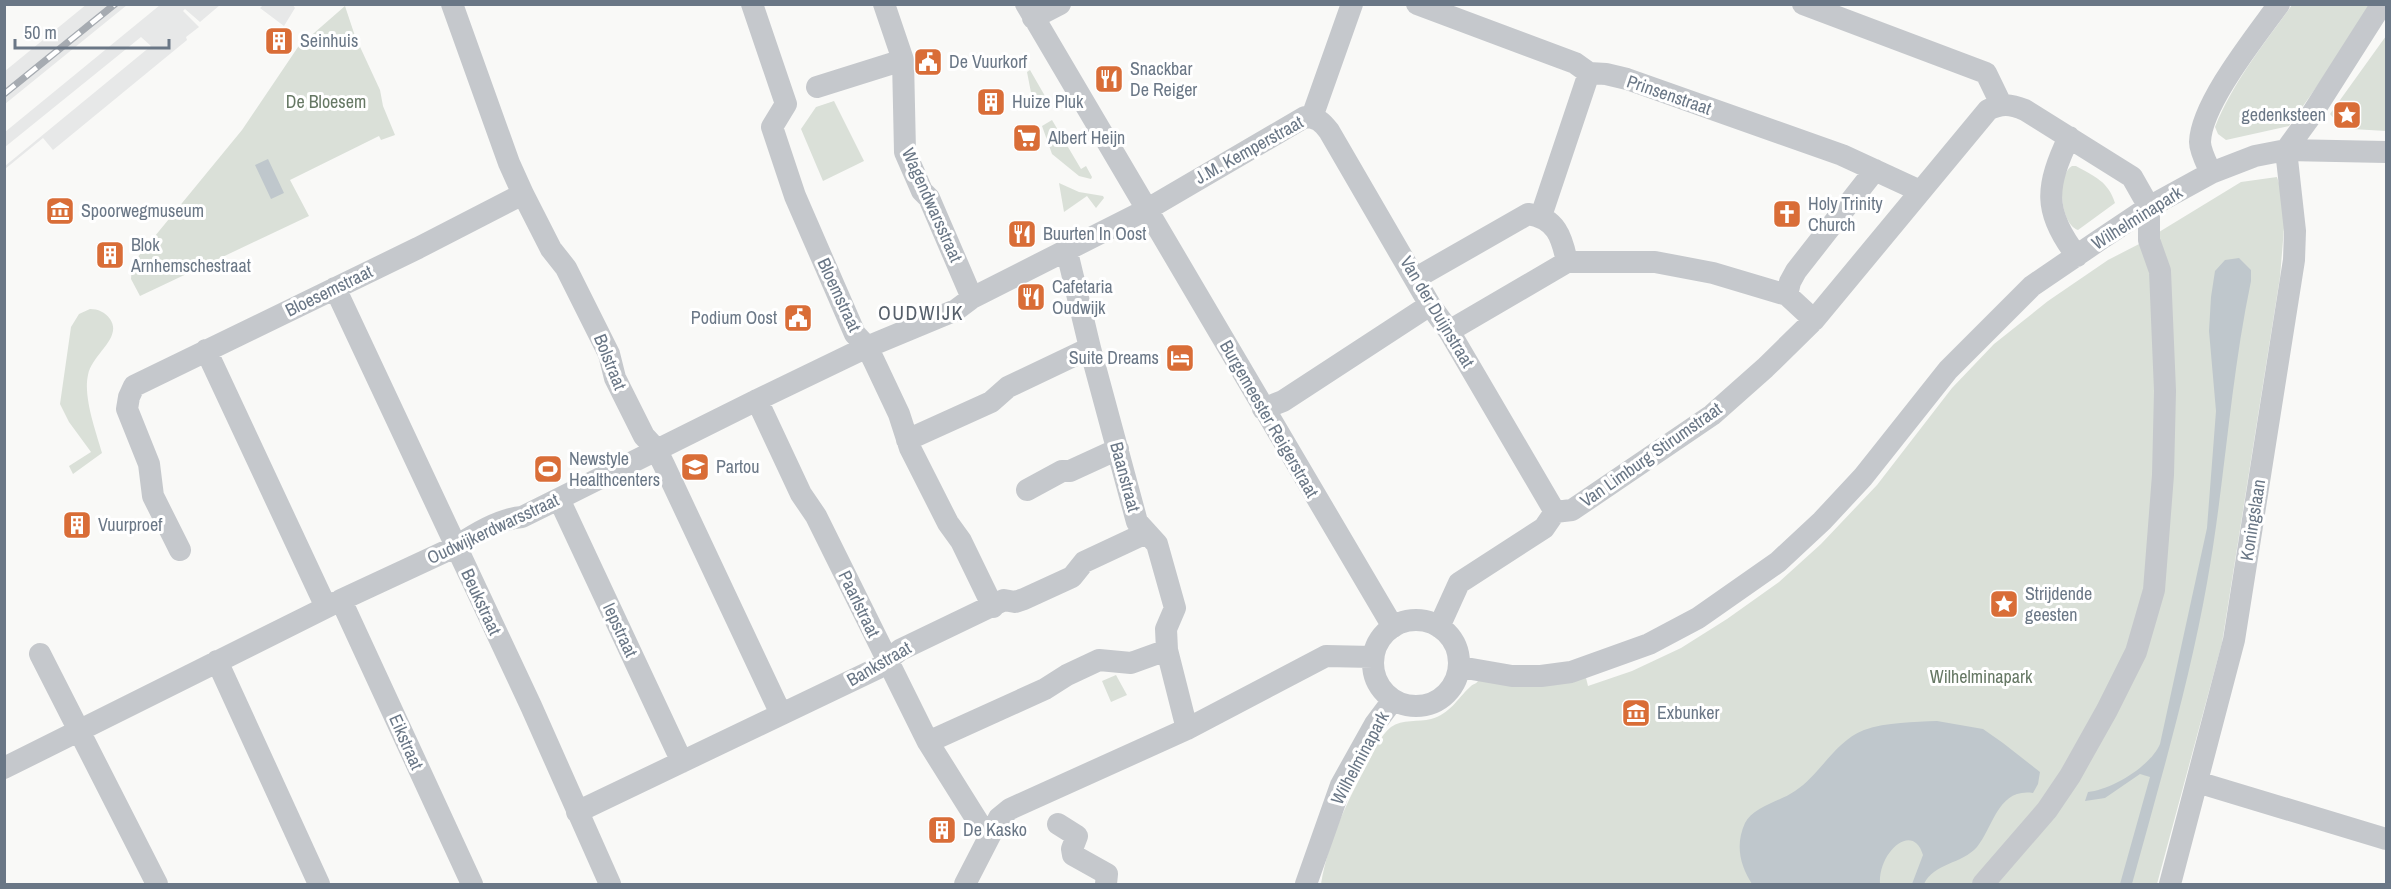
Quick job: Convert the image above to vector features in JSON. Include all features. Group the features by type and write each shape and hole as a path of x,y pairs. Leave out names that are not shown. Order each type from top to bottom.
{"street":[{"name":"Bolstraat","path":"452,4 509,163 523,194 551,249 566,268 609,354 615,378 644,436 656,449 781,714"},
{"name":"Bloemstraat","path":"752,4 786,104 772,127 795,196 855,334 867,347 899,414 907,440 993,607"},
{"name":"Wagendwarsstraat","path":"884,4 903,60 905,152 922,191 929,198 972,298"},
{"path":"1030,11 1060,4"},
{"name":"J.M. Kemperstraat","path":"1146,210 1288,126 1305,117 1312,117 1352,4"},
{"name":"Prinsenstraat","path":"1417,4 1575,63 1589,73 1627,79 1842,155 1920,191"},
{"path":"1803,4 1986,73 2001,104 2010,104 2025,110 2132,177 2149,207 2149,240 2160,272 2165,391 2163,476 2154,590 2136,652 2070,776 2047,810 1983,885"},
{"path":"2211,173 2200,144 2206,119 2230,73 2279,4"},
{"path":"2286,150 2310,117 2382,4"},
{"name":"Burgemeester Reigerstraat","path":"1030,11 1393,627"},
{"path":"818,87 903,60"},
{"path":"1541,216 1589,73"},
{"name":"Van Limburg Stirumstraat","path":"1439,627 1459,584 1544,528 1555,512 1572,510 1712,415 1814,320 1978,120 1988,110 2001,104"},
{"name":"Van der Duijnstraat","path":"1312,117 1322,122 1329,131 1430,305 1449,331 1555,512"},
{"path":"2069,137 2055,167 2051,208 2064,240 2077,256"},
{"name":"Wilhelminapark","path":"1460,667 1512,676 1541,676 1570,672 1649,644 1698,618 1778,562 1822,521 1863,477 1948,370 2032,286 2149,207 2211,173 2255,156 2286,150 2386,152"},
{"name":"Koningslaan","path":"2170,885 2234,640 2294,260 2295,231 2286,150"},
{"path":"1787,295 1796,271 1875,170"},
{"name":"Bloesemstraat","path":"180,550 153,496 149,464 127,409 134,386 523,194"},
{"path":"1067,252 1146,210"},
{"path":"1416,278 1519,217 1528,214 1541,216 1552,223 1563,242 1567,262"},
{"name":"Oudwijkerdwarsstraat","path":"4,768 217,661 455,547 472,536 511,518 522,517 757,399 867,347 956,310 972,298 1067,252"},
{"name":"Baanstraat","path":"1067,252 1090,348 1137,522 1157,544 1175,608 1166,628 1167,650 1187,729"},
{"path":"1449,331 1567,262 1654,262 1713,273 1787,295 1814,320"},
{"name":"Beukstraat","path":"335,288 531,706 610,885"},
{"path":"1263,409 1283,401 1430,305"},
{"path":"907,440 991,402 1008,387 1090,348"},
{"name":"Eikstraat","path":"206,350 472,885"},
{"name":"Paarlstraat","path":"757,399 801,494 816,516 928,742 980,825 991,830"},
{"path":"1027,490 1062,471 1070,471 1118,448"},
{"name":"Iepstraat","path":"559,499 682,762"},
{"name":"Bankstraat","path":"577,812 878,668 900,650 1004,600 1016,602 1072,577 1084,562 1146,533"},
{"path":"1416,620 1439,627 1449,636 1455,647 1460,667 1453,685 1444,696 1432,703 1419,706 1406,705 1393,700 1377,681 1373,670 1373,657 1380,640 1393,627 1416,620"},
{"path":"928,742 1045,689 1067,675 1099,660 1131,663 1167,650"},
{"path":"40,654 157,885"},
{"path":"964,885 991,830 999,818 1010,809 1187,729 1326,656 1373,657"},
{"path":"217,661 319,885"},
{"name":"Wilhelminapark","path":"1306,885 1341,785 1375,724 1393,700"},
{"path":"2197,782 2386,839"},
{"path":"1058,824 1077,836 1072,849 1073,855 1107,874 1106,885"}],"shaded area":[{"path":"87,4 127,5 5,104 5,71"},
{"path":"292,4 295,8 284,26 260,8 263,5"},
{"path":"160,5 220,5 200,22 185,9 183,11 199,27 186,37 187,40 53,150 43,138 5,169 5,166 151,46 141,37 5,147 5,132"},
{"path":"268,159 284,193 271,199 255,165"},
{"path":"2239,258 2251,270 2251,281 2238,356 2219,508 2200,621 2163,772 2132,884 2120,884 2150,777 2140,774 2105,798 2085,801 2088,792 2108,787 2129,776 2148,760 2160,744 2207,528 2216,411 2209,331 2215,271 2225,260"},
{"path":"1937,721 1983,729 2040,772 2038,784 2033,793 2021,793 2004,802 1983,838 1971,853 1934,872 1924,884 1912,884 1923,855 1918,845 1912,841 1904,841 1890,852 1884,861 1880,884 1752,884 1744,870 1740,855 1740,839 1749,817 1804,784 1844,742 1854,735 1882,725"}],"green space":[{"path":"2292,5 2374,5 2289,126 2226,140 2218,134 2215,127 2222,110 2250,64"},
{"name":"De Bloesem","path":"345,6 355,36 380,90 383,106 395,135 381,140 379,136 290,180 309,216 140,296 131,279 132,264 242,130 298,47"},
{"path":"2386,36 2386,131 2352,129 2352,126 2338,123 2330,114"},
{"path":"1030,70 1049,103 1037,110 1034,108 1027,72"},
{"path":"834,101 864,161 823,181 801,129 816,107"},
{"path":"1052,120 1081,169 1086,166 1091,179 1079,176 1052,154 1042,126"},
{"path":"2072,166 2100,180 2109,189 2115,203 2078,230 2067,219 2062,199 2064,179"},
{"name":"Wilhelminapark","path":"2277,177 2286,204 2280,277 2222,643 2157,884 1321,884 1329,851 1346,806 1378,742 1395,724 1438,717 1479,680 1586,678 1588,686 1632,671 1681,648 1779,582 1821,544 1877,485 1952,388 1994,344 2048,301 2108,260 2141,243 2241,182"},
{"path":"1059,183 1079,192 1104,198 1096,208 1087,196 1064,212"},
{"path":"90,309 104,313 113,326 110,340 91,367 87,384 91,414 102,453 73,474 69,466 91,452 69,422 60,404 71,327 79,314"},
{"path":"1116,675 1127,695 1111,702 1102,681"}],"railway":[{"path":"4,94 115,4"}],"place":[{"name":"Seinhuis","path":"279,41"},
{"name":"De Vuurkorf","path":"928,62"},
{"name":"Snackbar De Reiger","path":"1109,79"},
{"name":"Huize Pluk","path":"991,102"},
{"name":"gedenksteen","path":"2347,115"},
{"name":"Albert Heijn","path":"1027,138"},
{"name":"Spoorwegmuseum","path":"60,211"},
{"name":"Holy Trinity Church","path":"1787,214"},
{"name":"Buurten In Oost","path":"1022,234"},
{"name":"Blok Arnhemschestraat","path":"110,255"},
{"name":"Cafetaria Oudwijk","path":"1031,297"},
{"name":"Podium Oost","path":"798,318"},
{"name":"Suite Dreams","path":"1180,358"},
{"name":"Partou","path":"695,467"},
{"name":"Newstyle Healthcenters","path":"548,469"},
{"name":"Vuurproef","path":"77,525"},
{"name":"Strijdende geesten","path":"2004,604"},
{"name":"Exbunker","path":"1636,713"},
{"name":"De Kasko","path":"942,830"}],"district":[{"name":"OUDWIJK","path":"921,313"}]}
